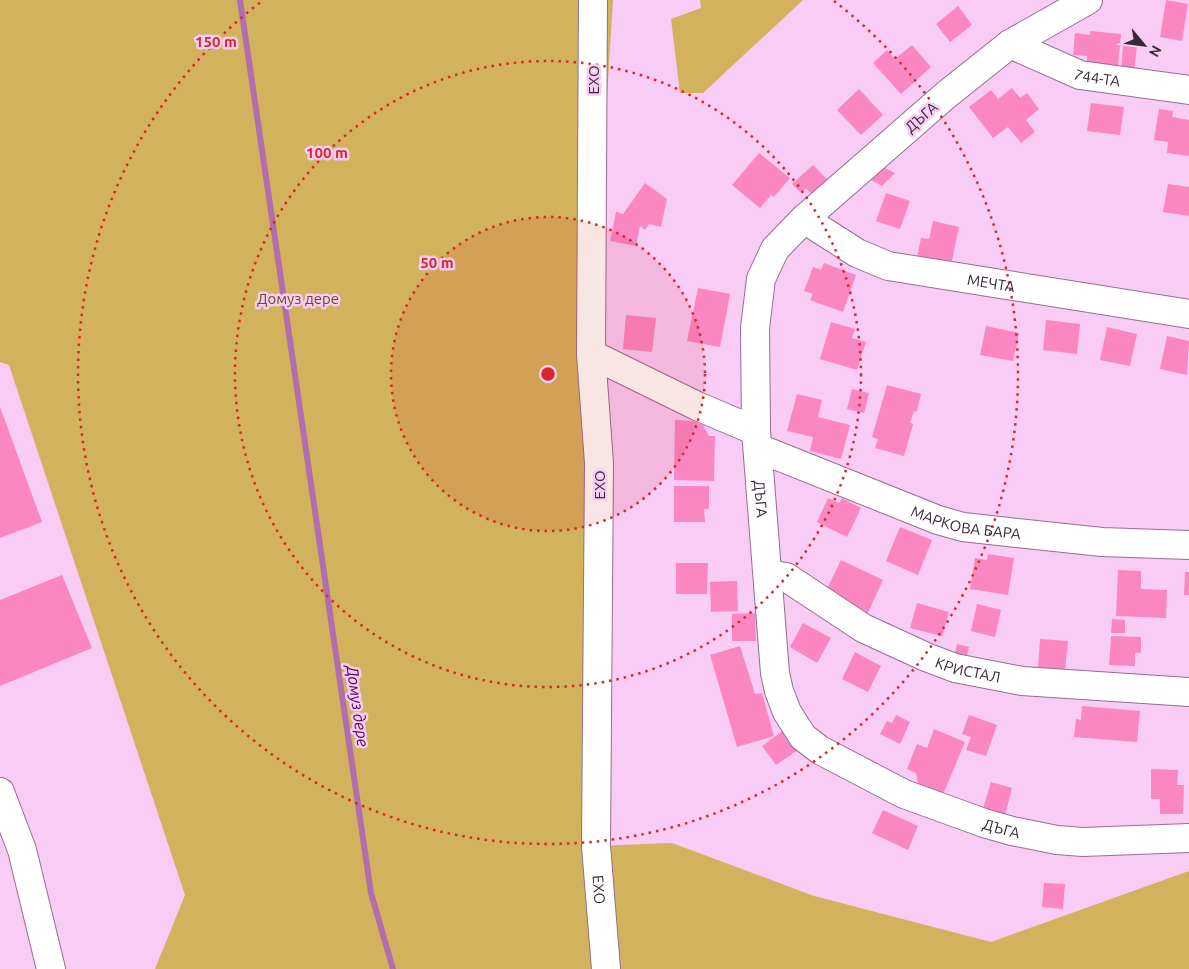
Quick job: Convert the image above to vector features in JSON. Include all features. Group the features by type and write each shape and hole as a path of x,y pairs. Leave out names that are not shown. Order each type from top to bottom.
{"street":[{"name":"ЕХО","path":"593,0 592,354 599,463 596,846 606,969"},
{"name":"ДЪГА","path":"1088,0 1010,44 946,95 804,219 775,249 761,279 755,328 757,439 775,673 779,691 795,725 803,737 820,750 904,794 984,823 1057,840 1083,842 1189,838"},
{"name":"744-ТА","path":"1010,44 1080,76 1189,90"},
{"name":"МЕЧТА","path":"804,219 857,253 888,266 1189,314"},
{"name":"МАРКОВА БАРА","path":"592,354 697,406 757,439 908,508 963,527 1102,542 1189,545"},
{"name":"КРИСТАЛ","path":"768,574 786,577 863,628 955,668 1022,681 1189,692"},
{"path":"0,792 22,850 50,969"}],"green space":[{"name":"Домуз дере","path":"0,0 613,0 591,354 596,846 672,843 814,896 991,942 1189,871 1189,969 155,969 185,895 9,365 0,362"},
{"path":"700,0 803,0 703,93 680,93 671,19 701,8"}],"building":[{"path":"1166,0 1188,4 1182,41 1160,37"},
{"path":"958,6 972,25 950,42 936,24"},
{"path":"1090,31 1121,34 1118,66 1087,63 1087,56 1073,55 1075,33 1090,35"},
{"path":"1123,44 1137,45 1134,74 1121,72"},
{"path":"912,45 931,67 901,94 873,63 887,50 895,59"},
{"path":"1012,88 1020,98 1027,93 1039,109 1026,120 1035,132 1021,143 1008,127 993,138 969,107 991,90 998,99"},
{"path":"859,89 883,115 861,135 837,110"},
{"path":"1091,103 1124,107 1120,135 1087,131"},
{"path":"1159,109 1173,111 1172,117 1189,120 1189,156 1167,153 1168,142 1154,140"},
{"path":"759,153 790,178 774,197 771,195 760,208 732,185"},
{"path":"813,165 828,180 812,195 806,188 801,193 792,184"},
{"path":"879,165 895,173 882,186 866,177"},
{"path":"645,183 667,199 661,227 649,224 645,230 640,226 636,246 610,241 616,212 623,214"},
{"path":"1168,184 1189,187 1189,216 1163,212"},
{"path":"886,193 910,201 900,229 876,221"},
{"path":"933,221 959,227 951,265 917,257 921,238 929,239"},
{"path":"824,263 856,275 843,312 810,300 813,294 804,291 813,267 821,270"},
{"path":"698,288 730,294 720,347 687,341"},
{"path":"626,315 656,318 652,352 623,349"},
{"path":"1046,320 1080,324 1077,354 1043,350"},
{"path":"831,322 855,329 852,338 866,342 857,370 820,359"},
{"path":"986,326 1019,333 1013,361 980,355"},
{"path":"1107,327 1137,334 1130,366 1100,360"},
{"path":"1167,336 1189,341 1187,375 1160,369"},
{"path":"887,385 921,394 917,411 914,411 910,423 913,424 904,456 875,448 878,439 872,437"},
{"path":"852,389 869,393 864,413 847,409"},
{"path":"797,394 822,400 818,417 850,425 841,459 810,451 813,437 787,431"},
{"path":"0,407 42,522 0,538"},
{"path":"675,420 692,421 703,425 709,436 715,436 714,481 674,480"},
{"path":"674,486 709,486 709,509 704,509 705,522 674,522"},
{"path":"828,498 839,503 842,498 861,508 847,537 817,522"},
{"path":"900,527 932,540 918,575 886,561"},
{"path":"988,554 1014,558 1008,595 970,589 975,558 987,560"},
{"path":"841,560 883,580 866,617 823,597"},
{"path":"676,563 708,563 707,594 676,594"},
{"path":"1118,570 1141,571 1141,589 1167,590 1166,618 1116,616"},
{"path":"1185,572 1189,572 1189,595 1184,595"},
{"path":"62,575 92,648 0,686 0,600"},
{"path":"737,581 738,611 711,612 710,582"},
{"path":"917,603 949,612 942,636 910,628"},
{"path":"977,604 1001,610 995,637 971,631"},
{"path":"755,613 756,641 732,641 732,614"},
{"path":"1112,619 1125,620 1125,633 1111,633"},
{"path":"803,623 831,638 817,663 790,647"},
{"path":"1111,636 1141,637 1141,653 1135,653 1135,666 1109,665"},
{"path":"1040,639 1068,641 1065,670 1038,668"},
{"path":"957,644 969,647 965,665 953,662"},
{"path":"740,646 755,694 762,693 774,736 737,747 710,655"},
{"path":"855,652 881,666 868,692 842,679"},
{"path":"1082,706 1140,711 1137,742 1074,737 1076,719 1081,720"},
{"path":"896,715 910,722 900,744 880,734 887,721 892,723"},
{"path":"969,715 997,725 986,756 966,750 971,737 962,734"},
{"path":"934,729 965,742 942,797 919,788 916,773 907,769 917,744 927,748"},
{"path":"784,730 798,750 776,765 762,746"},
{"path":"1151,769 1178,770 1177,785 1184,785 1183,814 1160,814 1160,799 1151,799"},
{"path":"991,782 1012,788 1004,819 982,812"},
{"path":"883,810 918,826 908,850 872,833"},
{"path":"1044,883 1065,884 1063,909 1042,907"}],"waterway":[{"name":"Домуз дере","path":"240,0 371,893 393,969"}]}
